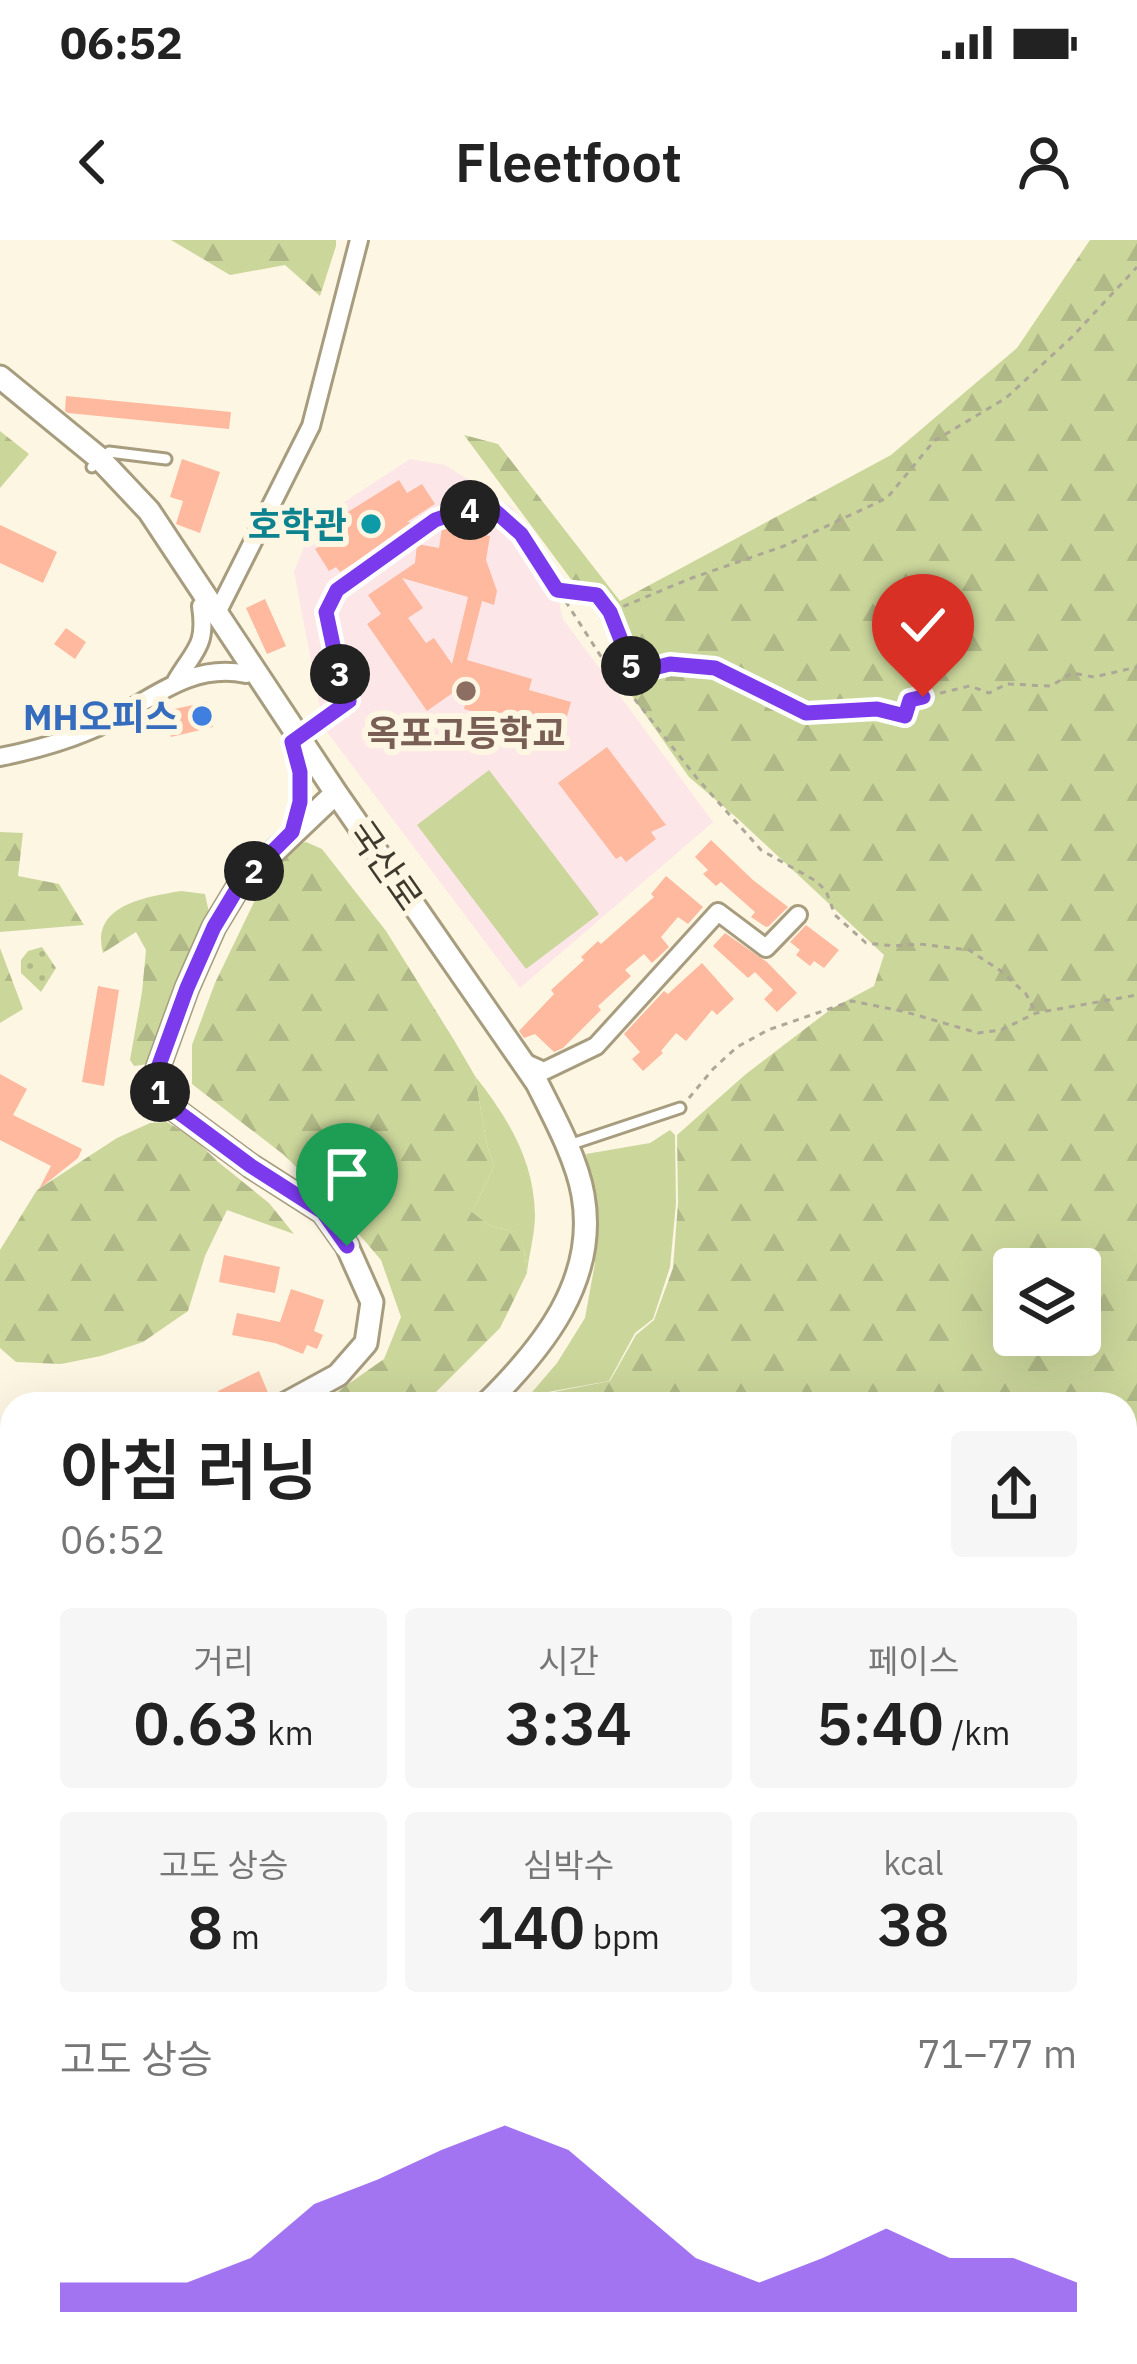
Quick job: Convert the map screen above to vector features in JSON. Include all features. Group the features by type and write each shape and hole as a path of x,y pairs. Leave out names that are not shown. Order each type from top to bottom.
{"street":[{"path":"176,681 199,648 210,608 311,427 355,240"},
{"name":"국산로","path":"0,377 95,462 146,522 210,608 295,742"},
{"name":"국산로","path":"0,388 95,462"},
{"name":"국산로","path":"210,608 246,674 519,1059 543,1082 583,1193 585,1245 573,1292 521,1370 498,1392"},
{"path":"0,757 89,731 176,681 212,670 246,674"},
{"path":"295,742 349,701"},
{"path":"308,1392 338,1376 366,1343 372,1302 347,1246 323,1212 162,1100 155,1076 214,927 240,884 333,795"},
{"name":"국산로","path":"333,795 525,1086 553,1136 571,1198 571,1240 561,1282 513,1361 481,1392"},
{"path":"543,1082 596,1046 718,912 766,948 798,915"}],"lane":[{"path":"95,462 109,452 166,459"},
{"path":"349,701 326,612 337,590 435,520"},
{"path":"292,832 300,802 295,742"},
{"path":"566,1146 680,1108"}],"path":[{"path":"610,612 784,547 887,498 934,441 1006,398 1137,267"},
{"path":"435,520 464,510 494,510 521,534 601,655 696,777 761,850 816,880 836,915 866,943 969,950 1013,982 1036,1013"},
{"path":"557,590 597,595 610,612 634,673 670,664 715,668 806,713 877,709 905,716 910,700 970,686 988,693 1007,684 1051,686 1072,673 1094,677 1137,667"},
{"path":"680,1108 737,1047 768,1030 852,1001 978,1033 1001,1030 1036,1013 1137,995"}],"shaded area":[{"name":"옥포고등학교","path":"410,459 445,465 513,508 550,565 563,619 713,822 520,988 324,728 294,572 314,522"}],"green space":[{"path":"171,240 336,240 336,246 320,296 285,265 230,275"},
{"path":"1090,240 1137,240 1137,1392 554,1392 610,1381 636,1335 654,1320 673,1268 677,1135 831,1009 874,986 884,955 689,777 632,696 599,617 464,435 498,444 620,601 891,455 1017,348"},
{"path":"0,431 29,454 0,488"},
{"path":"489,770 599,914 526,969 417,825"},
{"path":"0,832 23,833 18,876 59,884 84,925 0,932"},
{"path":"306,842 322,849 386,931 454,1040 475,1076 494,1166 472,1212 490,1226 517,1232 524,1250 527,1273 500,1328 436,1392 337,1392 384,1359 401,1317 381,1260 284,1155 192,1084 192,1045 215,983 284,849"},
{"path":"181,891 205,894 211,922 155,1060 134,1066 130,1060 146,950 136,932 103,953 101,937 105,924 124,906"},
{"path":"42,947 56,968 41,992 21,973 21,960 28,951"},
{"path":"0,948 23,1009 0,1023"},
{"path":"475,1076 508,1124 530,1176 535,1215 527,1273 516,1232 490,1226 472,1212 494,1166"},
{"path":"167,1122 196,1140 269,1203 294,1234 227,1210 205,1256 188,1311 143,1342 101,1356 61,1364 16,1362 0,1348 0,1250 37,1190 117,1138 150,1123"},
{"path":"670,1130 675,1135 670,1267 653,1319 635,1333 609,1381 532,1392 585,1318 595,1263 595,1203 586,1154 650,1143"}],"building":[{"path":"66,396 231,412 229,429 68,413"},
{"path":"182,459 220,472 200,533 176,524 183,501 170,497"},
{"name":"호학관","path":"399,480 407,493 422,484 435,504 340,572 336,567 329,571 315,549 327,541 319,530"},
{"path":"0,525 57,552 43,583 0,563"},
{"path":"442,528 490,536 486,560 497,591 494,605 482,601 467,660 532,679 529,690 571,702 561,737 464,709 471,680 427,711 367,624 381,614 368,595 415,563 417,544 439,548","holes":["402,578 468,597 452,664 434,638 426,643 408,618 423,608"]},
{"path":"265,599 286,646 267,654 246,608"},
{"path":"66,628 86,642 75,659 54,644"},
{"path":"207,702 213,727 171,737 165,711"},
{"path":"607,747 666,825 651,832 656,839 626,862 621,856 616,859 558,783"},
{"path":"711,840 788,907 769,926 751,917 755,912 721,882 716,886 703,874 708,870 695,857"},
{"path":"666,876 703,907 688,924 678,917 661,937 669,947 652,963 644,954 625,970 631,976 563,1048 554,1052 535,1034 524,1038 519,1031 554,994 551,990 598,941 601,944 654,897 651,894"},
{"path":"806,925 839,950 824,968 814,961 810,966 796,955 800,950 790,942"},
{"path":"725,933 767,962 797,993 777,1012 764,999 773,990 755,972 748,978 713,946"},
{"path":"702,963 734,999 717,1015 712,1010 686,1041 676,1033 643,1071 632,1059 640,1052 624,1034 664,991 668,994"},
{"path":"98,986 119,990 104,1086 82,1082"},
{"path":"0,1074 27,1089 13,1115 82,1149 78,1158 39,1189 51,1166 0,1140"},
{"path":"224,1255 280,1267 275,1293 219,1282"},
{"path":"291,1289 324,1300 314,1331 323,1335 317,1349 307,1345 303,1354 232,1335 237,1313 280,1322"},
{"path":"259,1371 268,1392 219,1392"}],"place":[{"name":"호학관","path":"371,524"},
{"name":"옥포고등학교","path":"466,691"},
{"name":"MH오피스","path":"202,716"}],"route":[{"path":"347,1246 323,1212 162,1100 155,1076 214,927 240,884 292,832 300,802 300,772 292,742 349,701 326,612 337,590 435,520 464,510 494,510 521,534 557,590 597,595 610,612 634,673 670,664 715,668 806,713 877,709 905,716 910,700 923,697"}]}
